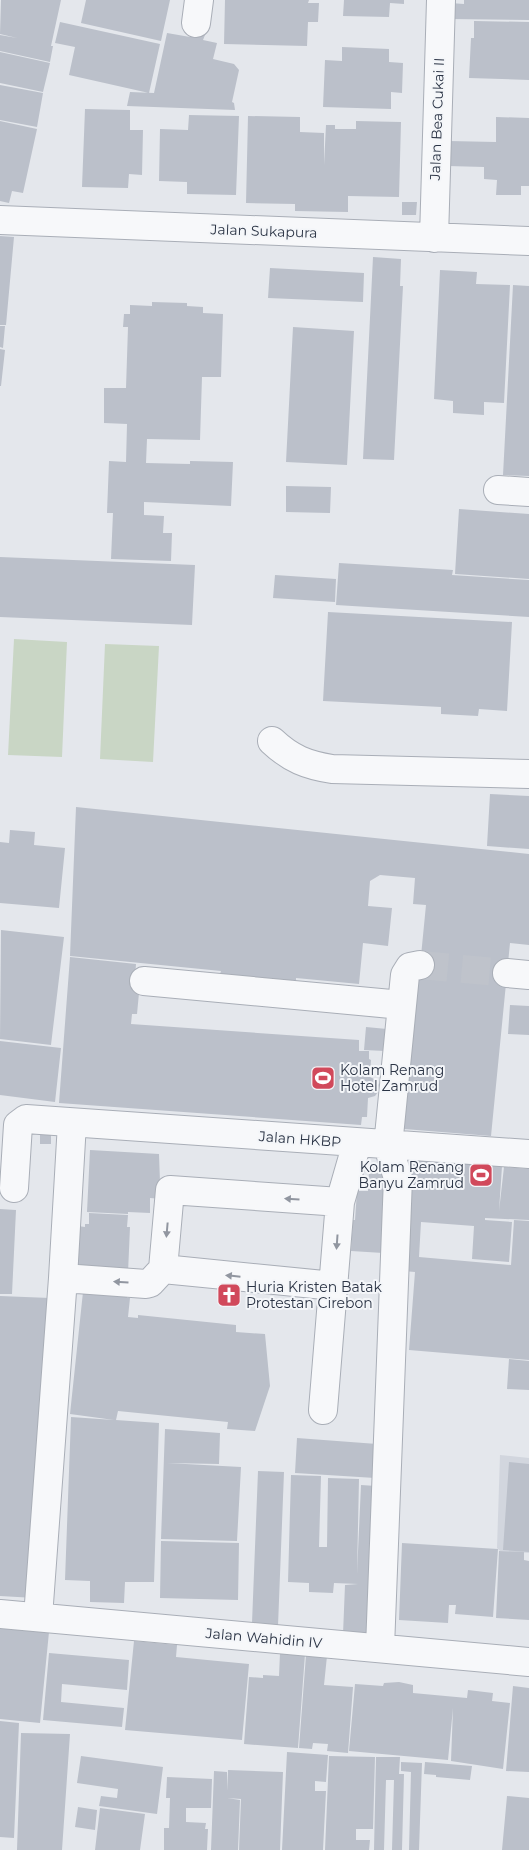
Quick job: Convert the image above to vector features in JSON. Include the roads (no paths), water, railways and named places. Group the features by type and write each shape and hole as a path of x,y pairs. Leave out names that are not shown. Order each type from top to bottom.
{"street":[{"name":"Jalan Bea Cukai II","path":"434,238 440,0"},
{"name":"Jalan Sukapura","path":"0,220 529,241"},
{"path":"498,490 529,492"},
{"path":"272,741 286,754 311,765 332,768 529,774"},
{"path":"380,1648 398,1178 388,1146 407,971 414,965 420,965"},
{"path":"144,981 402,1005"},
{"name":"Jalan HKBP","path":"14,1188 18,1125 26,1119 388,1146 529,1154"},
{"path":"38,1617 63,1278 72,1123"},
{"path":"323,1410 340,1202 357,1143"},
{"path":"63,1278 150,1283 163,1269 170,1190 340,1202"},
{"path":"163,1269 334,1286"},
{"name":"Jalan Wahidin IV","path":"0,1614 529,1662"}],"tunnel":[{"path":"420,965 507,973"}],"place":[{"name":"Kolam Renang Hotel Zamrud","path":"323,1078"},
{"name":"Kolam Renang Banyu Zamrud","path":"481,1175"},
{"name":"Huria Kristen Batak Protestan Cirebon","path":"229,1295"}]}
